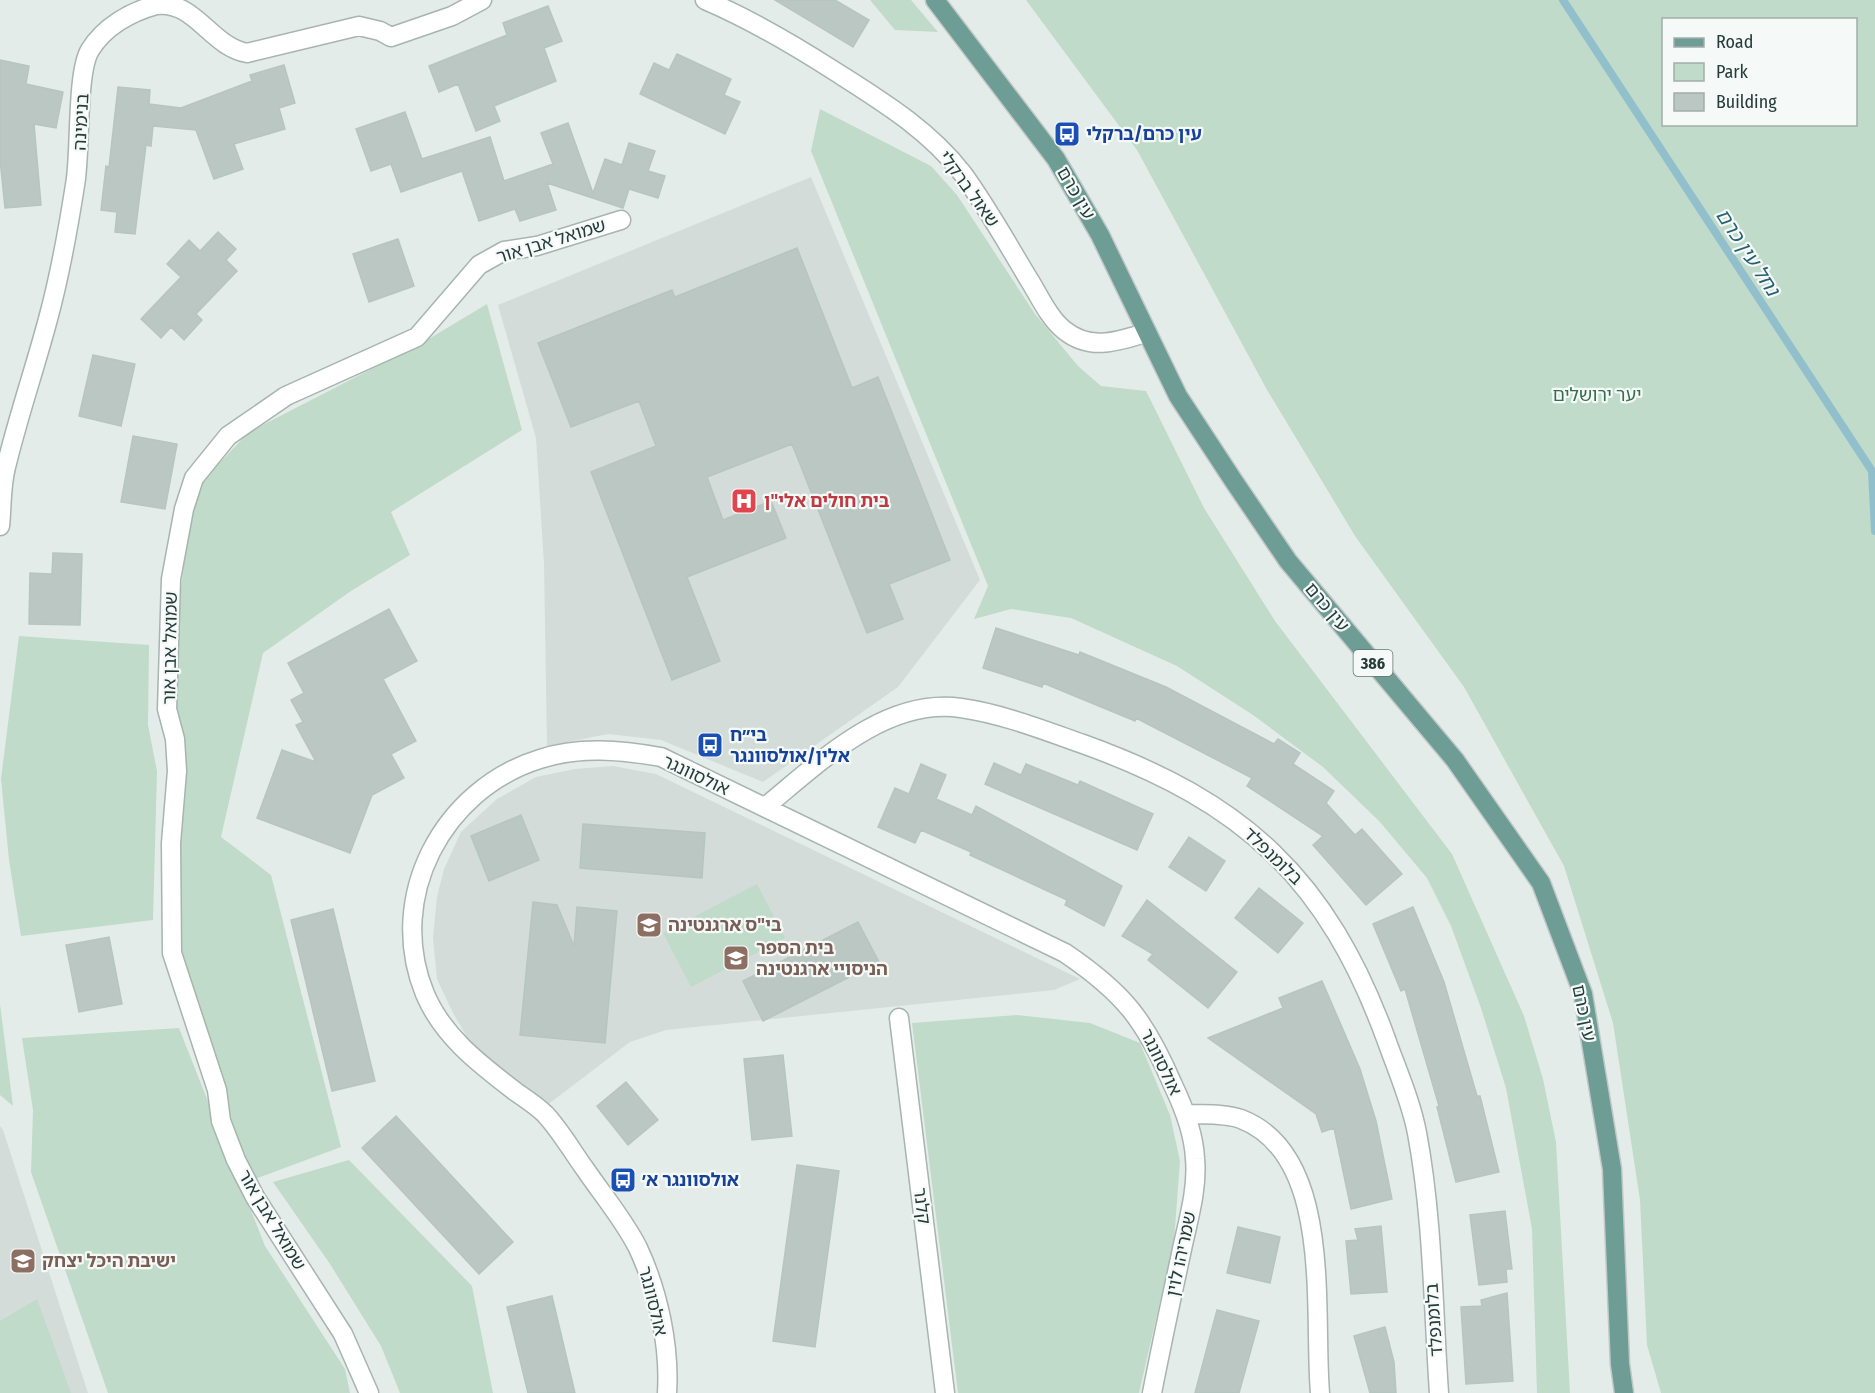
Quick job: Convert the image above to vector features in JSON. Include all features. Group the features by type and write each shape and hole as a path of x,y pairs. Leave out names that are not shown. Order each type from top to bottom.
{"main road":[{"name":"עין כרם","path":"935,0 1056,159 1100,235 1145,333 1178,396 1288,561 1455,760 1541,883 1583,994 1612,1169 1620,1364 1624,1393"}],"street":[{"name":"בנימינה","path":"0,526 5,470 65,249 79,166 84,79 89,51 110,26 158,4 184,7 232,50 247,53 359,26 369,27 390,37 432,24 482,0"},
{"name":"שאול ברקלי","path":"705,0 775,34 916,126 962,174 1048,311 1063,329 1080,341 1095,344 1109,344 1145,333"},
{"name":"שמואל אבן אור","path":"369,1393 343,1334 255,1197 236,1160 221,1121 217,1090 172,953 171,843 177,771 167,697 171,579 184,509 194,478 228,436 286,396 417,337 479,265 504,251 537,246 621,220"},
{"name":"בלומנפלד","path":"765,807 837,749 884,722 913,710 958,707 1021,722 1149,771 1200,797 1265,844 1303,883 1330,920 1378,1016 1417,1130 1425,1186 1439,1393"},
{"name":"אולסוונגר","path":"667,1393 662,1325 652,1284 637,1246 545,1114 468,1055 442,1024 425,994 417,964 413,929 416,891 427,858 446,824 473,796 505,773 541,758 580,751 626,751 661,757 1065,953 1099,976 1124,1000 1148,1030 1186,1114"},
{"name":"קלנר","path":"899,1018 945,1393"},
{"name":"שמריהו לוין","path":"1152,1393 1191,1208 1196,1160 1186,1114"},
{"path":"1186,1114 1238,1118 1264,1131 1284,1151 1297,1173 1308,1205 1312,1236 1320,1393"}],"shaded area":[{"name":"בית חולים אלי\"ן","path":"811,177 980,580 898,687 763,782 661,740 608,734 547,746 544,564 536,438 498,305"},
{"name":"בית הספר הניסויי ארגנטינה","path":"613,766 656,774 1080,979 1054,990 666,1030 630,1042 538,1112 477,1054 453,1013 437,979 433,938 437,897 444,869 461,832 497,799 536,777 575,769"},
{"name":"ישיבת היכל יצחק","path":"0,1126 3,1130 88,1393 0,1393"}],"green space":[{"path":"870,0 911,0 938,32 895,30"},
{"name":"יער ירושלים","path":"1026,0 1875,0 1875,1393 1661,1393 1647,1345 1640,1200 1613,1023 1564,866 1464,687 1355,536 1266,388 1137,150"},
{"path":"820,109 931,166 957,195 1035,314 1078,366 1101,386 1146,391 1204,508 1275,621 1452,854 1524,1016 1543,1079 1556,1142 1570,1393 1537,1393 1532,1229 1506,1088 1481,1008 1451,926 1427,878 1380,822 1323,767 1253,715 1177,666 1071,618 1011,609 974,619 988,586 811,151"},
{"path":"487,304 522,430 391,512 410,555 351,591 263,653 221,837 271,875 341,1147 255,1179 243,1160 183,978 177,929 175,637 187,540 195,505 205,478 249,432 422,343"},
{"path":"19,636 149,645 148,725 157,771 153,920 21,936 9,860 1,779"},
{"path":"757,884 785,938 691,987 663,933"},
{"path":"0,1004 13,1106 0,1095"},
{"path":"1017,1015 1090,1023 1140,1043 1170,1115 1180,1161 1174,1241 1139,1393 958,1393 912,1023"},
{"path":"179,1028 265,1246 345,1369 350,1393 108,1393 31,1172 33,1110 22,1038"},
{"path":"349,1160 472,1286 493,1393 400,1393 381,1346 330,1264 273,1182"},
{"path":"37,1299 71,1393 0,1393 0,1321"}],"building":[{"path":"775,0 835,0 869,20 853,47"},
{"path":"548,6 562,41 544,48 556,81 494,106 500,121 476,131 458,84 439,92 429,66 507,35 503,23"},
{"path":"677,54 731,79 724,95 740,102 725,134 640,94 654,63 669,70"},
{"path":"0,60 29,66 26,84 63,92 56,128 34,124 41,205 5,208 0,159"},
{"path":"284,65 295,103 279,108 285,129 234,144 243,169 214,179 196,130 153,126 151,146 146,145 135,234 115,232 117,212 101,210 106,166 109,167 118,87 150,90 149,104 181,108 252,81 250,75"},
{"path":"405,112 422,159 490,137 504,181 553,164 541,133 568,123 593,193 605,159 622,165 629,143 655,151 648,171 665,176 658,198 629,189 623,208 547,183 556,210 520,221 515,209 479,221 462,171 401,192 391,164 371,171 356,129"},
{"path":"218,232 236,249 226,260 237,271 196,314 202,320 184,340 171,327 161,338 141,319 181,277 167,264 189,240 200,251"},
{"path":"398,239 414,286 369,302 353,254"},
{"path":"797,248 852,388 878,377 950,560 889,584 903,619 867,633 792,444 707,477 723,520 771,501 786,538 687,577 720,661 672,680 591,472 656,446 639,401 571,427 538,343 672,290 675,297"},
{"path":"93,355 135,364 121,426 79,416"},
{"path":"133,436 177,444 165,509 121,502"},
{"path":"53,553 82,554 80,625 29,624 30,573 52,574"},
{"path":"389,609 417,661 383,679 416,741 391,754 404,778 372,795 350,853 257,818 282,750 316,762 296,725 303,722 291,700 304,693 288,663"},
{"path":"996,628 1079,655 1080,652 1166,687 1274,744 1278,739 1300,753 1293,764 1334,791 1326,803 1355,835 1362,829 1402,874 1366,905 1313,845 1323,836 1247,786 1252,778 1136,718 1135,721 1043,683 1042,687 983,668"},
{"path":"994,763 1021,775 1026,764 1078,785 1080,781 1153,814 1137,850 985,784"},
{"path":"921,764 946,775 936,799 972,815 976,806 1122,886 1104,926 1065,905 1067,900 921,830 915,843 878,827 895,788 909,794"},
{"path":"521,815 539,860 489,881 471,836"},
{"path":"583,824 705,833 702,878 580,868"},
{"path":"1189,837 1225,861 1206,891 1169,867"},
{"path":"1259,888 1303,923 1278,953 1235,918"},
{"path":"1147,900 1237,972 1208,1008 1148,960 1153,954 1122,936"},
{"path":"533,902 557,905 574,946 577,907 617,911 605,1043 520,1035"},
{"path":"1413,907 1444,982 1477,1096 1480,1096 1499,1172 1456,1182 1437,1107 1439,1106 1405,989 1401,991 1373,924"},
{"path":"333,909 375,1081 332,1091 291,920"},
{"path":"858,922 879,962 763,1021 743,981"},
{"path":"109,937 122,1004 79,1012 66,945"},
{"path":"1322,981 1360,1069 1376,1121 1392,1199 1351,1209 1334,1128 1322,1132 1316,1114 1208,1038 1283,1008 1279,998"},
{"path":"783,1055 792,1136 752,1140 744,1059"},
{"path":"626,1082 658,1120 628,1145 597,1106"},
{"path":"396,1116 513,1242 479,1274 362,1148"},
{"path":"797,1165 839,1171 815,1347 773,1341"},
{"path":"1505,1211 1512,1269 1506,1269 1507,1282 1479,1285 1470,1215"},
{"path":"1381,1226 1387,1292 1351,1294 1346,1241 1358,1240 1355,1229"},
{"path":"1238,1227 1280,1237 1270,1283 1227,1273"},
{"path":"1507,1293 1513,1381 1466,1384 1461,1307 1482,1306 1481,1300"},
{"path":"552,1296 575,1393 528,1393 507,1307"},
{"path":"1217,1310 1259,1321 1239,1393 1195,1393"},
{"path":"1385,1327 1394,1362 1396,1393 1370,1393 1354,1336"}],"waterway":[{"name":"נחל עין כרם","path":"1563,0 1872,471 1875,531"}],"place":[{"name":"עין כרם/ברקלי","path":"1067,134"},
{"name":"בית חולים אלי\"ן","path":"744,501"},
{"name":"בי״ח אלין/אולסוונגר","path":"710,745"},
{"name":"בי\"ס ארגנטינה","path":"649,925"},
{"name":"בית הספר הניסויי ארגנטינה","path":"736,958"},
{"name":"אולסוונגר א׳","path":"623,1180"},
{"name":"ישיבת היכל יצחק","path":"23,1261"}]}
